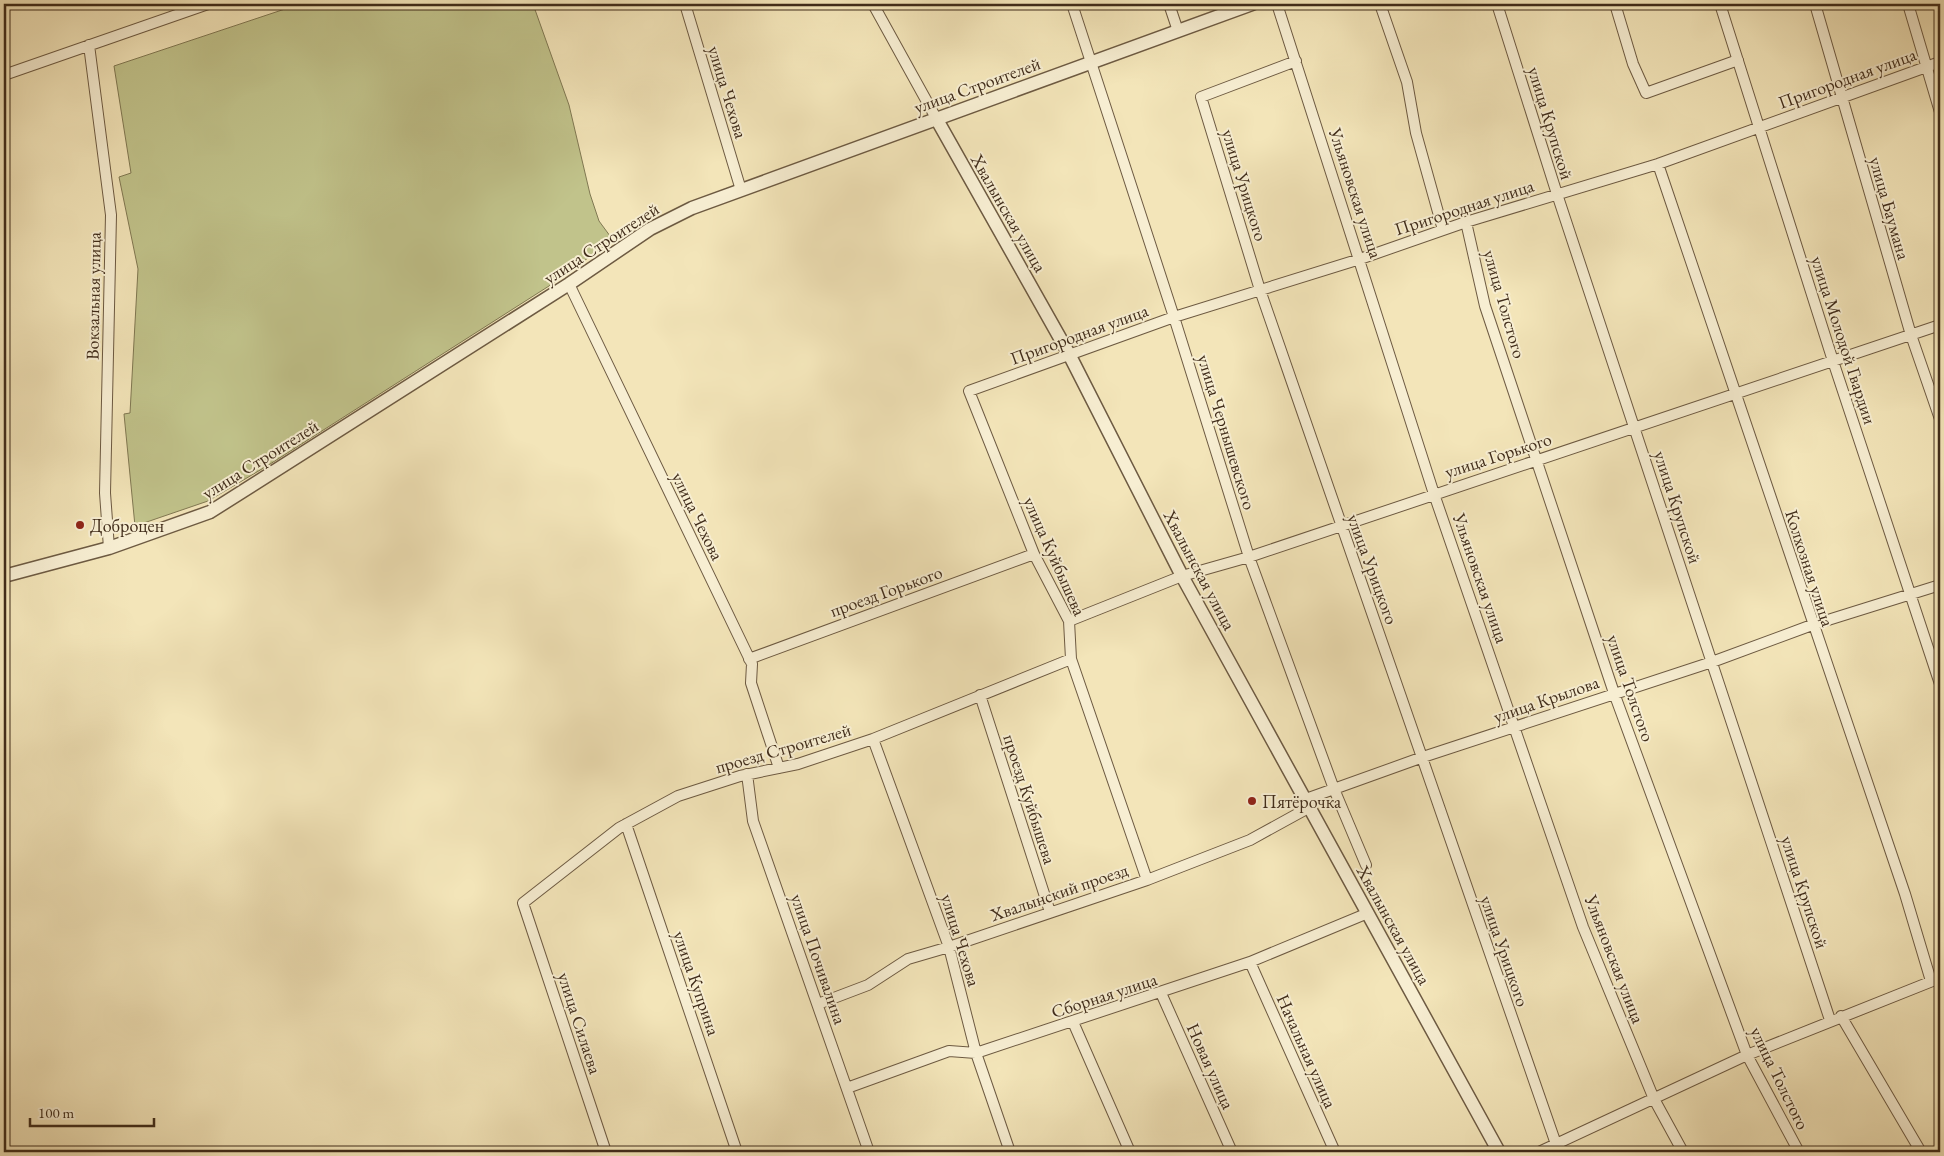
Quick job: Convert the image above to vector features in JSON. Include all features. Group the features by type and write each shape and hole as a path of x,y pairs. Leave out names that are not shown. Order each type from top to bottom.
{"street":[{"path":"4,75 208,4"},
{"name":"улица Чехова","path":"684,4 741,190"},
{"name":"Хвалынская улица","path":"873,4 1070,354 1182,576 1498,1152"},
{"name":"улица Чернышевского","path":"1072,4 1174,317 1249,557 1334,789 1366,865"},
{"path":"1169,4 1178,31"},
{"name":"улица Строителей","path":"4,576 110,548 210,512 569,284 650,229 692,208 1091,61 1252,4"},
{"name":"Ульяновская улица","path":"1277,4 1434,494 1516,726 1583,927 1654,1099 1683,1152"},
{"path":"1380,4 1407,82 1416,133 1443,230"},
{"name":"улица Крупской","path":"1497,4 1556,194 1830,1020"},
{"path":"1615,4 1633,64 1646,93 1738,60"},
{"name":"улица Молодой Гвардии","path":"1720,4 1833,361 1940,684"},
{"name":"улица Баумана","path":"1815,4 1911,335 1940,419"},
{"path":"1908,4 1940,112"},
{"name":"Вокзальная улица","path":"89,45 111,216 105,493 110,548"},
{"name":"улица Урицкого","path":"1296,61 1202,97 1260,290 1556,1144"},
{"name":"Пригородная улица","path":"969,391 1174,317 1360,259 1466,222 1658,164 1940,62"},
{"name":"Колхозная улица","path":"1658,164 1812,625 1904,894 1936,979"},
{"name":"улица Толстого","path":"1466,222 1485,306 1614,693 1747,1054 1798,1152"},
{"name":"улица Чехова","path":"569,284 752,664 752,684 779,768"},
{"name":"улица Горького","path":"1069,621 1182,576 1249,557 1940,326"},
{"name":"улица Куйбышева","path":"969,391 1034,554 1069,621 1072,660 1147,880"},
{"name":"проезд Горького","path":"749,659 1034,554"},
{"name":"улица Крылова","path":"1308,803 1334,789 1423,756 1712,662 1812,625 1940,585"},
{"name":"проезд Строителей","path":"523,904 626,824 678,796 747,774 798,764 873,739 1072,660"},
{"name":"проезд Куйбышева","path":"980,695 1050,912"},
{"name":"улица Чехова","path":"873,739 949,947 976,1053 1010,1152"},
{"name":"улица Почивалина","path":"747,774 753,821 869,1152"},
{"name":"Хвалынский проезд","path":"818,1004 868,984 908,959 1147,880 1250,840 1308,803"},
{"name":"улица Куприна","path":"626,824 737,1152"},
{"name":"улица Силаева","path":"523,904 606,1152"},
{"name":"Сборная улица","path":"847,1088 949,1051 976,1053 1161,993 1250,962 1368,913"},
{"name":"Начальная улица","path":"1250,962 1335,1152"},
{"path":"1539,1152 1747,1054 1936,979"},
{"name":"Новая улица","path":"1161,993 1232,1152"},
{"path":"1840,1016 1921,1152"},
{"path":"1073,1022 1130,1152"}],"green space":[{"path":"300,4 533,4 569,105 590,194 599,221 613,240 549,286 267,466 208,501 135,526 124,414 130,413 138,269 119,177 131,173 114,66"}],"place":[{"name":"Доброцен","path":"80,525"},
{"name":"Пятёрочка","path":"1252,801"}]}
